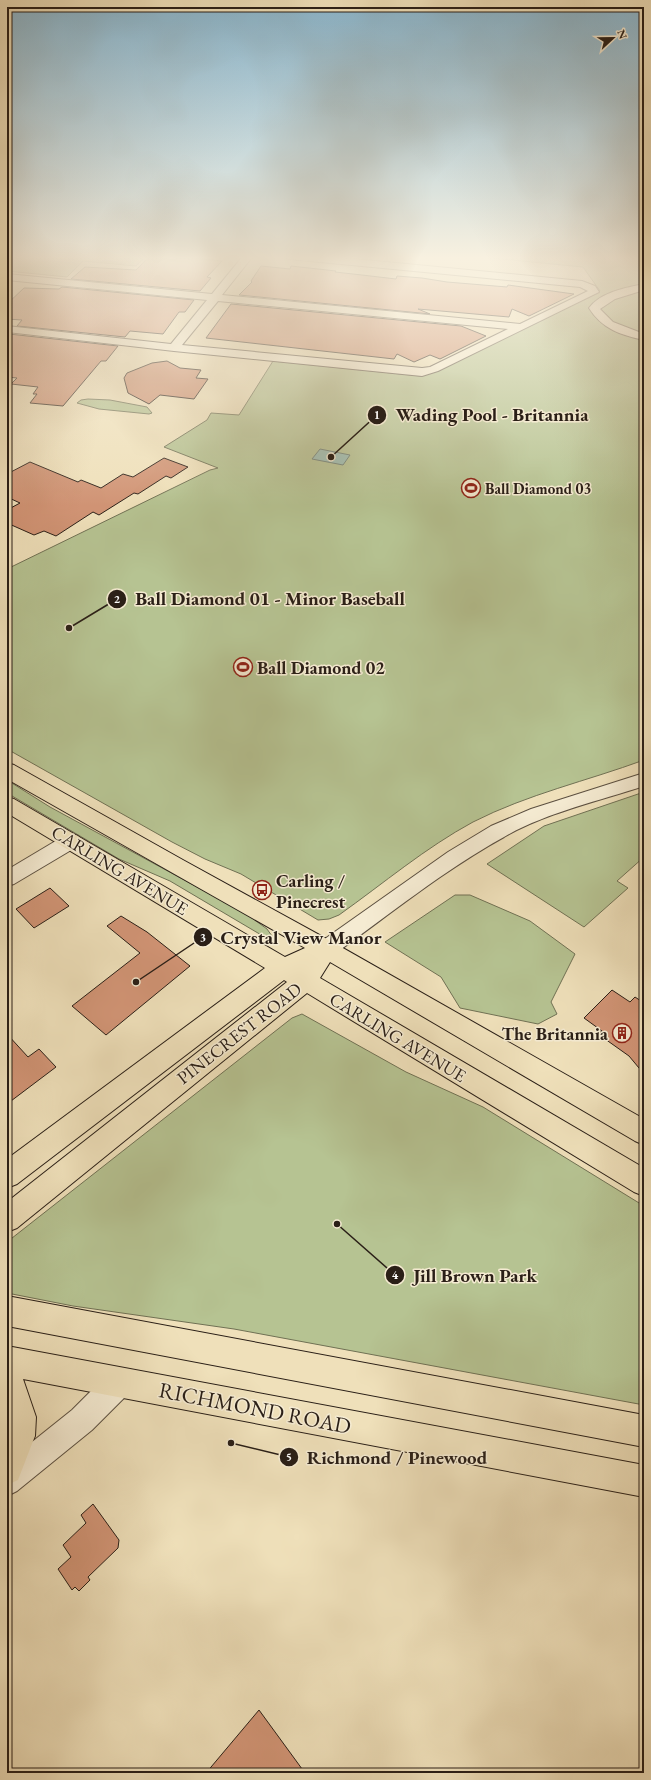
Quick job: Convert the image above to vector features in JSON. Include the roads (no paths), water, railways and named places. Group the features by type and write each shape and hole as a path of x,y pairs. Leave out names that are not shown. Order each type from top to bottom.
{"main road":[{"name":"CARLING AVENUE","path":"7,770 175,866 326,949 644,1133"},
{"name":"CARLING AVENUE","path":"7,804 644,1183"},
{"name":"PINECREST ROAD","path":"7,1175 282,968 326,949"},
{"name":"PINECREST ROAD","path":"7,1219 305,981 326,949"},
{"path":"7,1311 644,1431"},
{"name":"RICHMOND ROAD","path":"7,1361 644,1481"},
{"path":"7,1376 20,1417 19,1436 7,1469"}],"street":[{"path":"95,339 414,372 429,371 497,339"},
{"path":"174,348 181,339"},
{"path":"326,949 455,857 498,831 538,814 644,779"},
{"path":"7,879 71,841"},
{"path":"7,1481 82,1420 120,1382"}],"water":[{"path":"320,449 350,455 343,465 312,459"}],"place":[{"name":"Wading Pool - Britannia","path":"331,457"},
{"name":"Ball Diamond 03","path":"471,488"},
{"name":"Ball Diamond 01 - Minor Baseball","path":"69,628"},
{"name":"Ball Diamond 02","path":"243,667"},
{"name":"Carling / Pinecrest","path":"262,890"},
{"name":"Crystal View Manor","path":"136,982"},
{"name":"The Britannia","path":"622,1033"},
{"name":"Jill Brown Park","path":"337,1224"},
{"name":"Richmond / Pinewood","path":"231,1443"}]}
